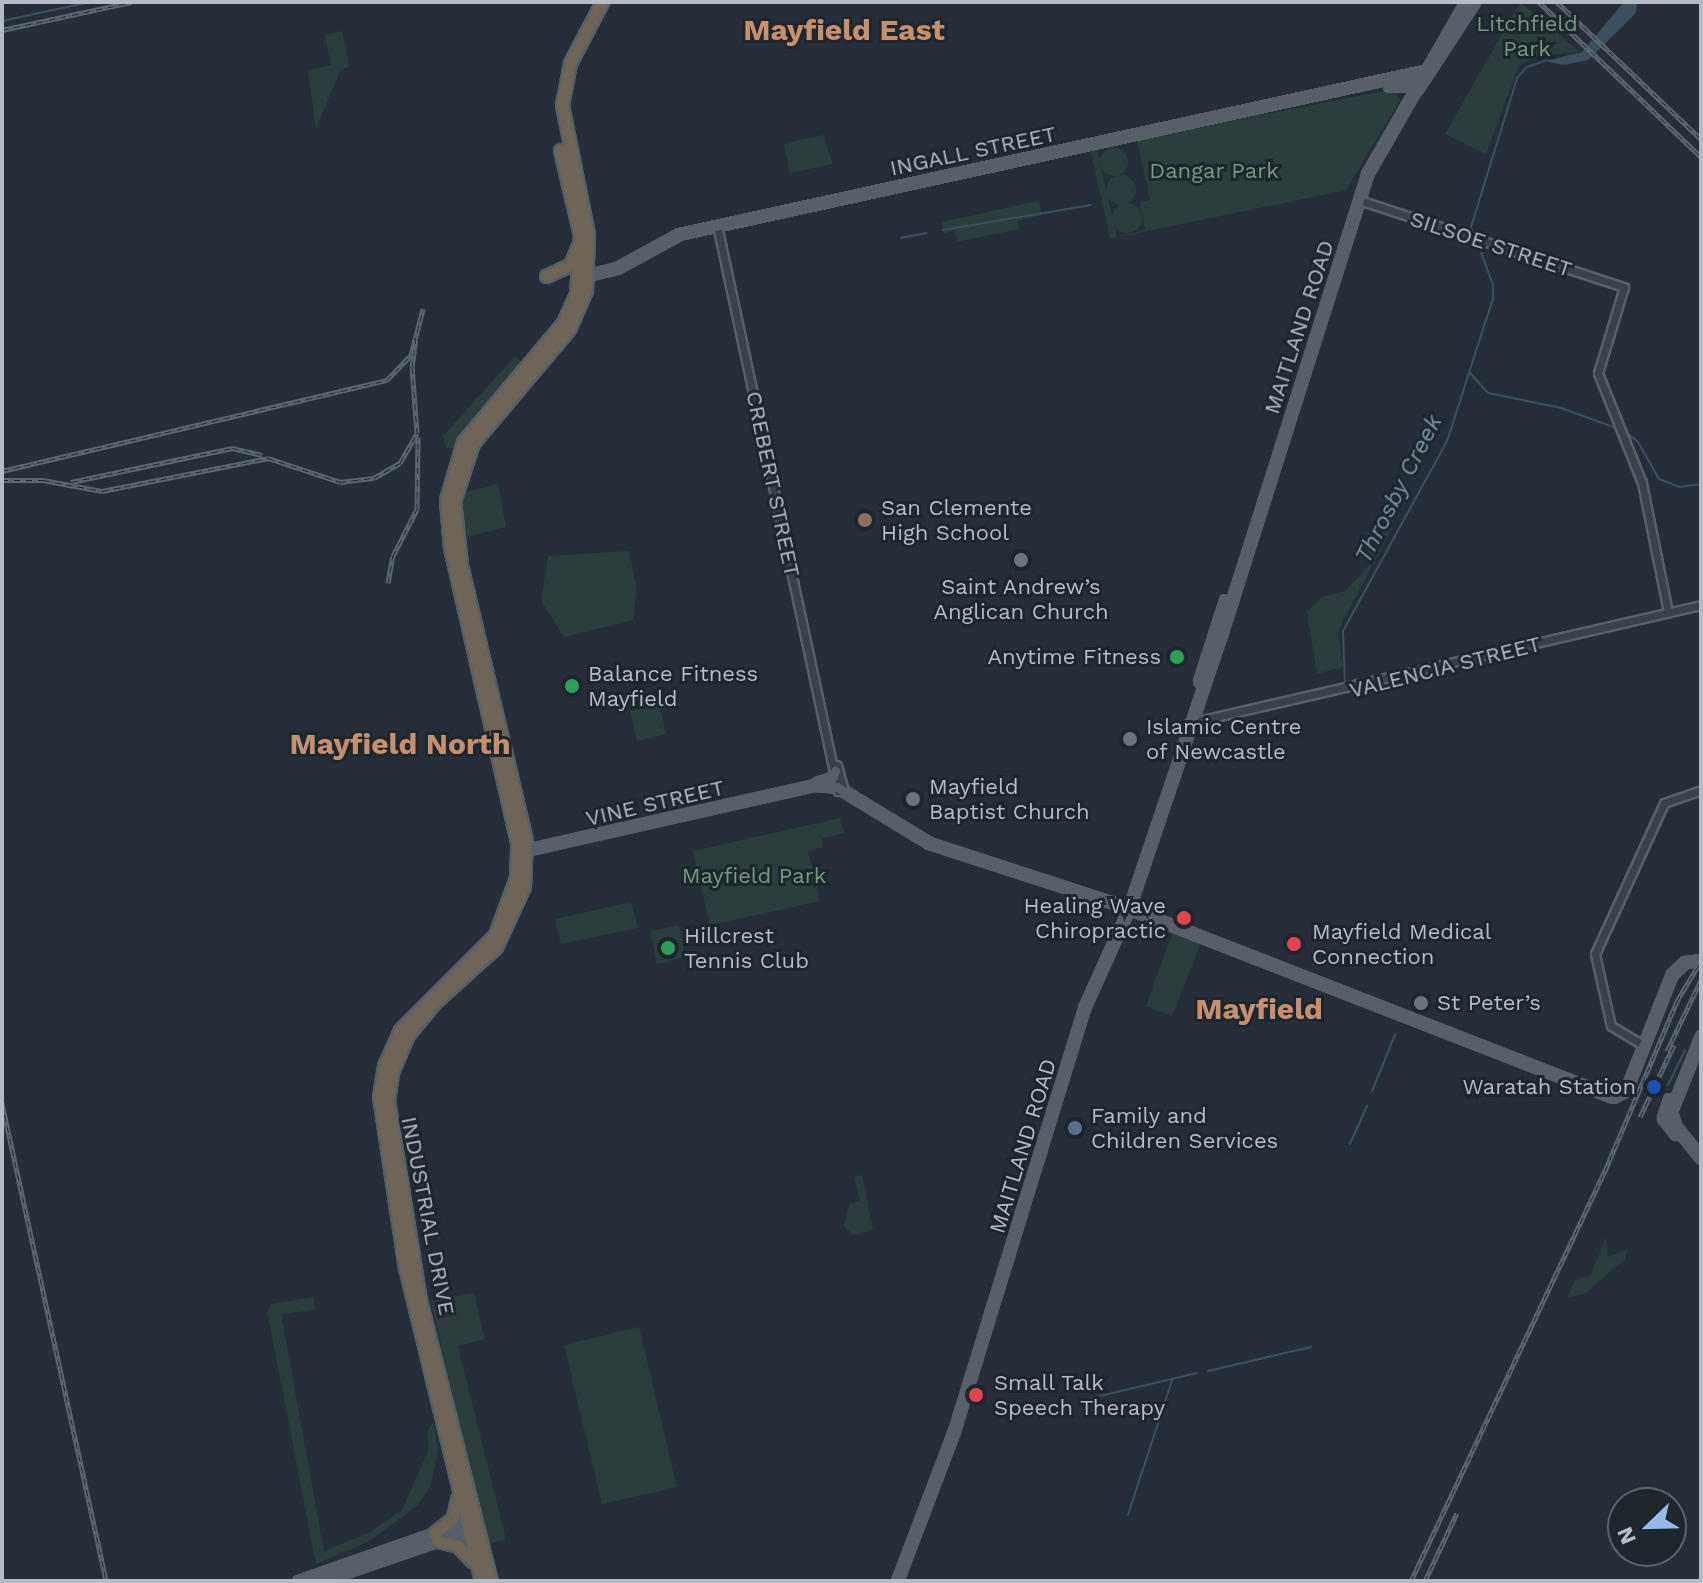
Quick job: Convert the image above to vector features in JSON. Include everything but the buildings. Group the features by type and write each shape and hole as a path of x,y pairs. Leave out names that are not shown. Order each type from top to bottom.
{"highway":[{"name":"INDUSTRIAL DRIVE","path":"585,277 580,235 559,144 556,93 564,61 594,2"},
{"name":"INDUSTRIAL DRIVE","path":"484,1581 420,1300 388,1101 392,1072 407,1036 505,935 521,897 522,851 450,548 446,500 463,442 563,323 585,277 588,234 562,105 570,63 602,2"},
{"path":"546,276 570,265 580,235"},
{"name":"INDUSTRIAL DRIVE","path":"472,1525 457,1485 405,1268 379,1097 389,1053 405,1022 498,930 522,851"},
{"path":"457,1485 455,1514 435,1537 462,1548 484,1581"}],"main road":[{"name":"MAITLAND ROAD","path":"897,1581 954,1431 1084,1008 1129,908 1189,723 1210,643 1233,585 1373,159 1466,2"},
{"name":"MAITLAND ROAD","path":"1415,88 1474,2"},
{"name":"INGALL STREET","path":"585,277 617,268 670,236 1395,83 1425,71"},
{"path":"1395,83 1415,88"},
{"path":"1395,83 1402,91 1405,107"},
{"path":"800,788 832,778 835,771"},
{"name":"VINE STREET","path":"522,851 800,788 844,792"},
{"path":"844,792 929,843 1129,908 1608,1095 1621,1095 1672,974 1696,960"},
{"path":"1701,1036 1671,1103 1669,1127 1701,1160"},
{"path":"1671,1103 1675,1125 1701,1160"},
{"path":"298,1581 472,1525"},
{"path":"320,1581 435,1537"}],"street":[{"name":"SILSOE STREET","path":"1359,200 1624,287 1598,373 1642,483 1668,612"},
{"name":"CREBERT STREET","path":"717,225 835,771 844,792"},
{"name":"VALENCIA STREET","path":"1189,723 1701,605"},
{"name":"CREBERT STREET","path":"830,744 844,792"},
{"path":"1643,1045 1611,1026 1595,957 1664,803 1701,790"}],"green space":[{"name":"Litchfield Park","path":"1520,2 1580,52 1536,56 1519,66 1486,154 1445,134"},
{"path":"342,31 349,66 340,71 316,129 308,70 331,65 325,35"},
{"name":"Dangar Park","path":"1395,89 1400,100 1346,190 1110,239 1091,151 1097,150 1117,237 1145,230 1140,202 1150,200 1137,139"},
{"path":"823,135 833,164 790,173 784,144"},
{"path":"1114,148 1124,152 1128,162 1124,172 1114,176 1104,172 1100,162 1104,152"},
{"path":"1121,175 1132,179 1136,190 1132,201 1121,205 1110,201 1106,190 1110,179"},
{"path":"1039,201 1042,215 1018,221 1019,229 957,242 955,230 944,234 941,222"},
{"path":"1127,203 1138,207 1142,218 1138,229 1127,233 1116,229 1112,218 1116,207"},
{"path":"515,356 522,363 474,417 455,448 446,448 443,436"},
{"path":"498,484 506,527 463,538 461,493"},
{"path":"1393,527 1342,622 1338,634 1343,667 1317,674 1307,612 1322,597 1345,591 1369,566 1367,533"},
{"path":"629,551 637,590 633,620 564,637 541,601 548,556"},
{"path":"659,704 666,734 637,741 630,711"},
{"name":"Mayfield Park","path":"840,818 844,833 822,838 823,847 808,851 820,901 710,925 693,851"},
{"path":"631,902 638,928 561,944 555,919"},
{"name":"Hillcrest Tennis Club","path":"679,925 685,957 657,964 650,931"},
{"path":"1173,931 1201,943 1172,1016 1146,1006"},
{"path":"862,1175 873,1230 853,1235 844,1226 849,1204 860,1201 854,1177"},
{"path":"1606,1237 1608,1257 1628,1249 1625,1259 1584,1294 1567,1298 1575,1280 1590,1276"},
{"path":"474,1293 485,1339 458,1346 506,1539 487,1544 431,1301"},
{"path":"314,1297 315,1310 281,1314 324,1551 368,1533 402,1510 429,1449 427,1431 433,1422 438,1450 431,1485 417,1506 368,1542 316,1564 267,1311 271,1304"},
{"path":"639,1327 677,1487 602,1504 564,1345"}],"water":[{"path":"1624,2 1638,2 1635,14 1588,60 1564,65 1545,61 1582,52"}],"waterway":[{"path":"2,21 90,2"},
{"name":"Throsby Creek","path":"1474,235 1471,227 1517,78 1527,67 1547,60"},
{"path":"943,230 1091,205"},
{"path":"901,238 927,233"},
{"name":"Throsby Creek","path":"1345,684 1343,631 1447,441 1493,299 1493,285 1477,241"},
{"path":"1470,373 1488,393 1561,408 1616,428"},
{"path":"1626,432 1638,442 1659,479 1680,487 1701,484"},
{"path":"1372,1091 1395,1035"},
{"path":"1668,1085 1685,1050"},
{"path":"1350,1144 1367,1106"},
{"path":"1208,1371 1311,1347"},
{"path":"1083,1400 1197,1373"},
{"path":"1128,1515 1172,1380"}],"railway":[{"path":"2,30 132,2"},
{"path":"1539,2 1701,157"},
{"path":"1557,2 1701,139"},
{"path":"2,471 387,380 411,355 423,309"},
{"path":"2,480 43,480 102,491 268,458 340,482 374,478 400,463 417,433 412,367 416,340"},
{"path":"388,583 393,556 417,509 418,437"},
{"path":"71,482 232,448 262,455"},
{"path":"1411,1581 1605,1171 1677,1001 1701,961"},
{"path":"1667,1051 1701,980"},
{"path":"1640,1117 1674,1045"},
{"path":"2,1103 106,1581"},
{"path":"1425,1581 1457,1513"}],"place":[{"name":"San Clemente High School","path":"865,520"},
{"name":"Saint Andrew’s Anglican Church","path":"1021,560"},
{"name":"Anytime Fitness","path":"1177,657"},
{"name":"Balance Fitness Mayfield","path":"572,686"},
{"name":"Islamic Centre of Newcastle","path":"1130,739"},
{"name":"Mayfield Baptist Church","path":"913,799"},
{"name":"Healing Wave Chiropractic","path":"1184,918"},
{"name":"Mayfield Medical Connection","path":"1294,944"},
{"name":"Hillcrest Tennis Club","path":"668,948"},
{"name":"St Peter’s","path":"1421,1003"},
{"name":"Waratah Station","path":"1654,1087"},
{"name":"Family and Children Services","path":"1075,1128"},
{"name":"Small Talk Speech Therapy","path":"976,1395"}],"district":[{"name":"Mayfield East","path":"844,30"},
{"name":"Mayfield North","path":"400,744"},
{"name":"Mayfield","path":"1259,1009"}]}
